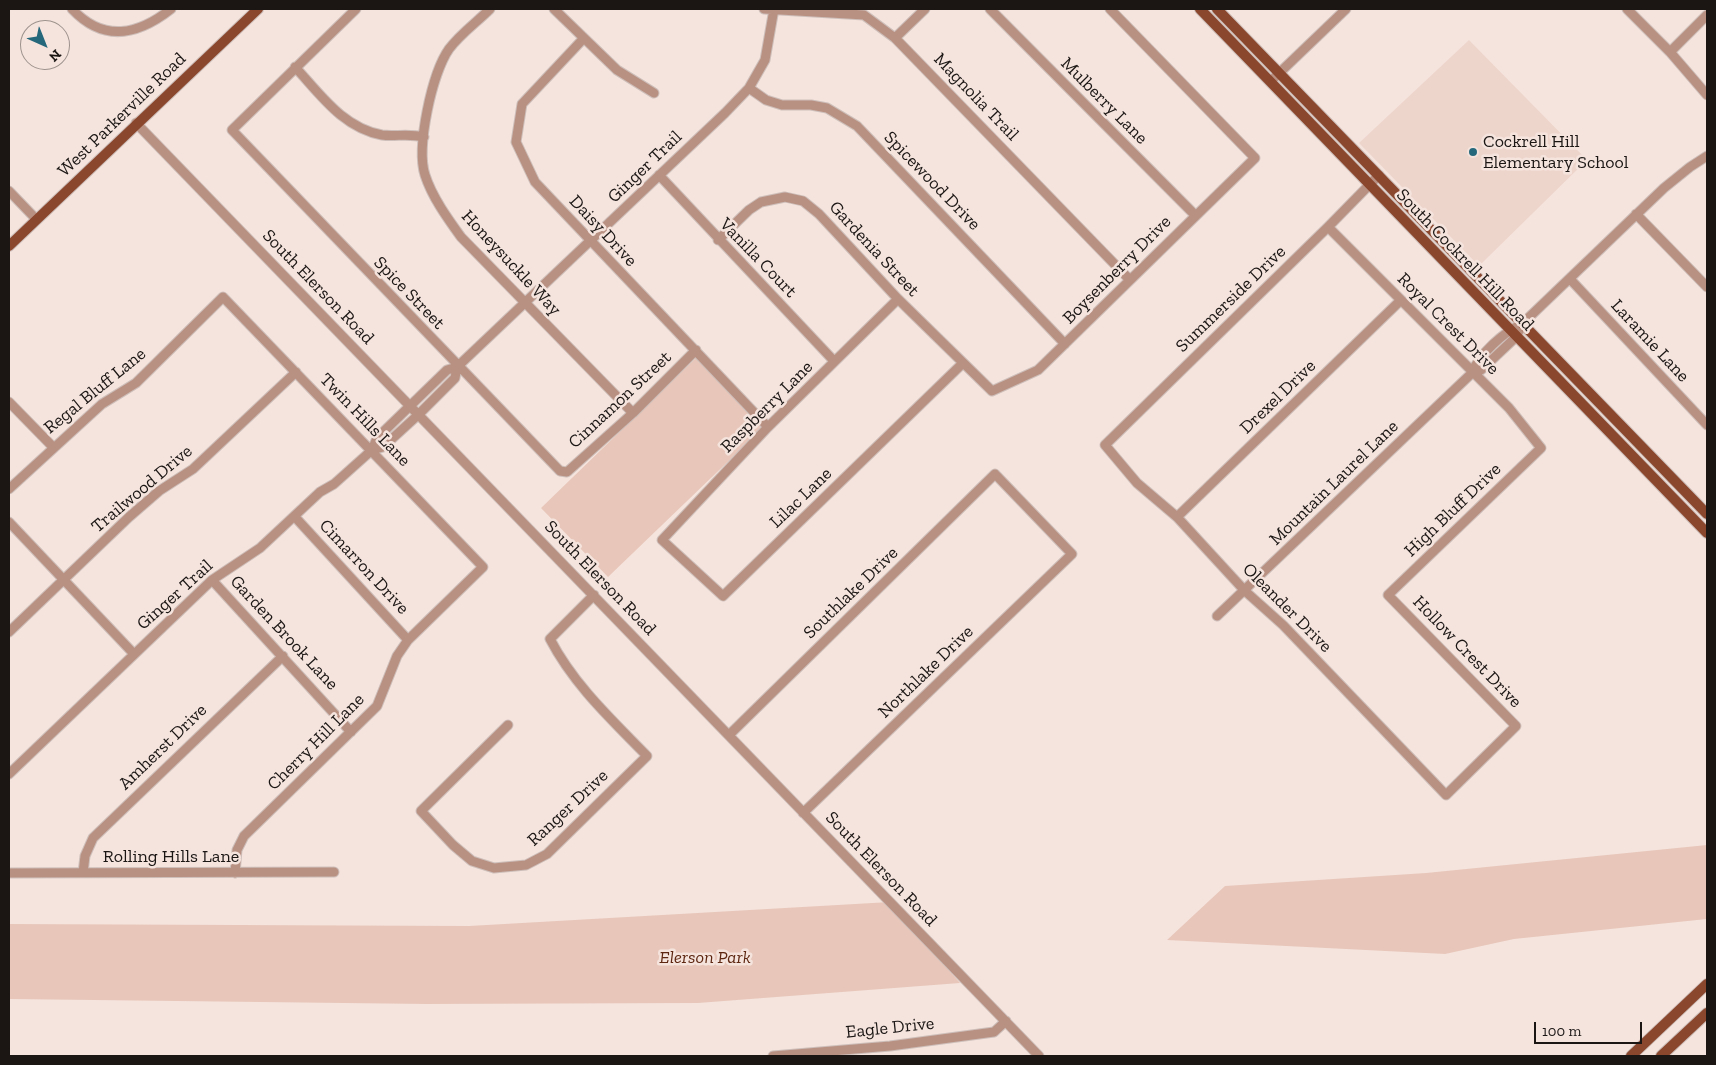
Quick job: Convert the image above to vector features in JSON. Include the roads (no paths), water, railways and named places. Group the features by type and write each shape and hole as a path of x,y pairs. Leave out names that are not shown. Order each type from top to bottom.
{"main road":[{"name":"West Parkerville Road","path":"9,246 257,9"},
{"name":"South Cockrell Hill Road","path":"1200,9 1707,533"},
{"name":"South Cockrell Hill Road","path":"1217,9 1707,514"},
{"path":"1631,1056 1707,984"},
{"path":"1661,1056 1707,1012"}],"street":[{"path":"72,9 78,16 106,30 132,32 155,21 171,9"},
{"path":"356,9 295,67 344,120 382,135 407,133 424,137"},
{"name":"Honeysuckle Way","path":"490,9 449,50 429,94 424,137 424,174 446,217 461,237 632,413"},
{"path":"554,9 617,70 654,93"},
{"name":"Magnolia Trail","path":"764,9 864,15 895,38 1130,280"},
{"path":"895,38 925,9"},
{"name":"Mulberry Lane","path":"990,9 1195,216"},
{"name":"Boysenberry Drive","path":"992,391 1038,370 1256,158 1110,9"},
{"path":"1270,82 1346,9"},
{"path":"1627,9 1670,52 1707,95"},
{"name":"Ginger Trail","path":"9,774 212,580 260,548 320,492 334,484 372,450 377,438 447,370 457,367 590,242 749,88 765,60 773,10"},
{"path":"1670,52 1707,15"},
{"name":"Daisy Drive","path":"584,38 522,104 516,142 535,182 768,427"},
{"name":"Spice Street","path":"295,67 232,130 457,367 560,471 567,472"},
{"name":"Spicewood Drive","path":"749,88 766,100 782,105 811,105 826,108 857,126 1065,344"},
{"name":"South Elerson Road","path":"136,123 1039,1056"},
{"name":"Mountain Laurel Lane","path":"1217,616 1472,373 1481,370 1513,333 1636,214 1678,176 1707,156"},
{"name":"Vanilla Court","path":"659,175 834,362"},
{"name":"Summerside Drive","path":"1105,445 1328,227 1378,175"},
{"path":"9,191 36,219"},
{"name":"Gardenia Street","path":"718,240 749,210 761,202 785,197 803,201 819,214 898,300 992,391"},
{"path":"1636,214 1705,282"},
{"name":"Royal Crest Drive","path":"1328,227 1509,408 1540,448"},
{"name":"Laramie Lane","path":"1570,279 1707,425"},
{"name":"Twin Hills Lane","path":"223,297 372,450 483,568"},
{"name":"Regal Bluff Lane","path":"9,488 102,404 136,383 223,297"},
{"name":"Raspberry Lane","path":"662,540 768,427 898,300"},
{"name":"Drexel Drive","path":"1177,517 1401,300"},
{"name":"Cinnamon Street","path":"567,472 632,413 696,350"},
{"name":"Lilac Lane","path":"662,540 722,596 962,364"},
{"name":"Ginger Trail","path":"372,450 383,448 418,414 454,378 457,367"},
{"name":"Trailwood Drive","path":"9,632 129,517 215,449 296,372"},
{"path":"9,402 53,447"},
{"name":"Oleander Drive","path":"1105,445 1137,483 1177,517 1245,591 1283,625 1446,794"},
{"name":"High Bluff Drive","path":"1388,595 1540,448"},
{"name":"Northlake Drive","path":"804,813 1072,554 995,474"},
{"name":"Southlake Drive","path":"729,735 995,474"},
{"name":"Cimarron Drive","path":"295,517 408,640"},
{"path":"9,522 134,654"},
{"name":"Cherry Hill Lane","path":"235,872 237,850 244,836 377,706 397,656 408,640 483,568"},
{"name":"Garden Brook Lane","path":"212,580 351,732"},
{"name":"Ranger Drive","path":"508,725 421,811 453,845 472,861 504,869 526,866 547,854 647,756 579,685 568,671 550,639 594,595"},
{"name":"Hollow Crest Drive","path":"1388,595 1516,726 1446,794"},
{"name":"Amherst Drive","path":"83,873 85,856 93,838 283,656"},
{"name":"Rolling Hills Lane","path":"9,873 334,872"},
{"name":"Eagle Drive","path":"773,1056 890,1046 994,1032 1006,1021"},
{"path":"890,1046 892,1056"}],"place":[{"name":"Cockrell Hill Elementary School","path":"1473,152"}],"park label":[{"name":"Elerson Park","path":"705,958"}]}
